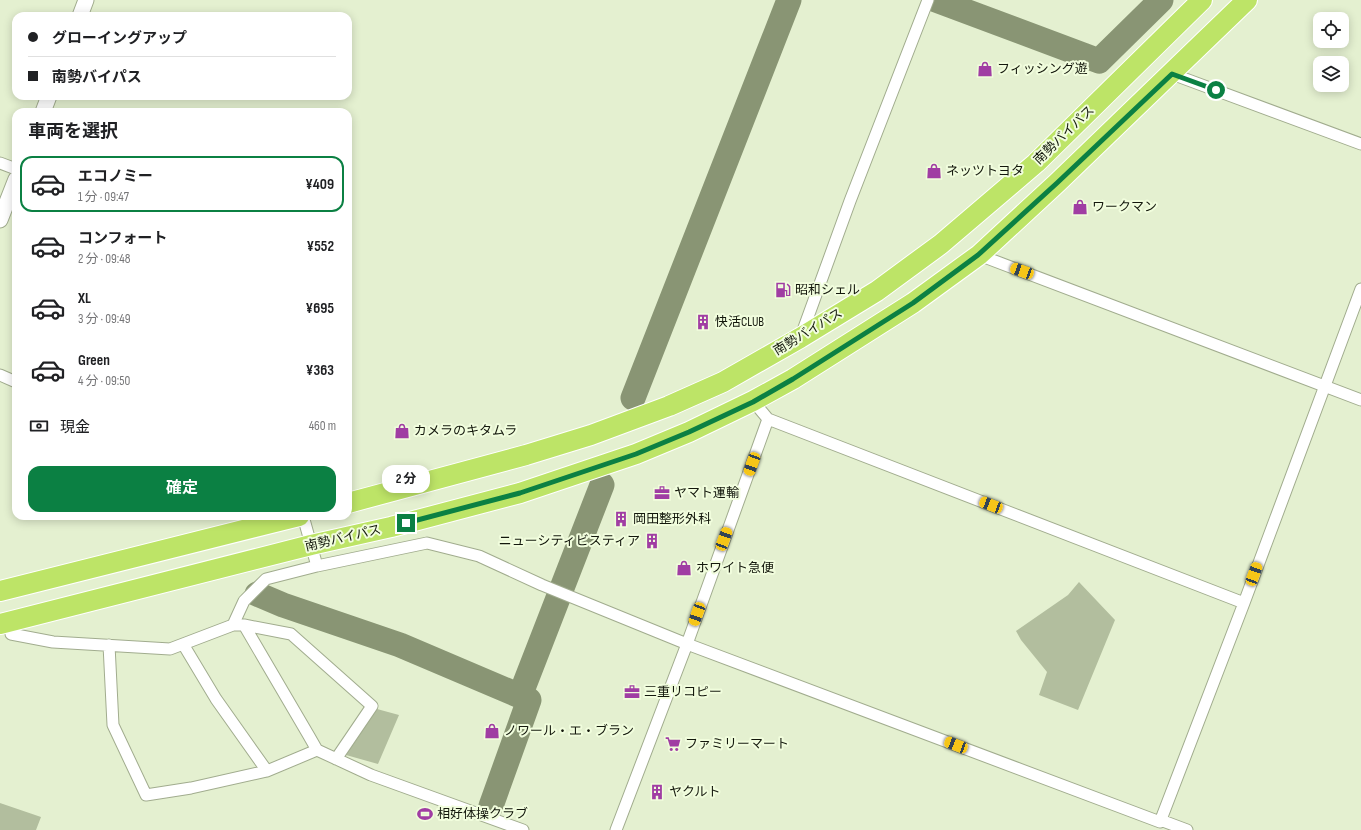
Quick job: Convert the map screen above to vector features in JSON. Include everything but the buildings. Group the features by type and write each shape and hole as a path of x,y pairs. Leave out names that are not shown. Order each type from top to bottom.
{"highway":[{"name":"南勢バイパス","path":"352,502 526,455 591,435 669,406 723,382 800,338 877,291 946,239 1036,163 1202,0"},
{"name":"南勢バイパス","path":"6,629 311,545 406,523 520,493 587,472 636,454 689,432 753,402 793,379 913,303 978,255 1057,183 1172,74 1247,0"},
{"path":"0,591 283,520"}],"main road":[{"path":"82,12 86,0"},
{"path":"0,220 12,189"}],"street":[{"path":"800,338 850,201 927,2"},
{"path":"1172,74 1361,144"},
{"path":"0,163 12,168"},
{"path":"978,255 1361,400"},
{"path":"1161,824 1361,289"},
{"path":"0,375 12,380"},
{"path":"753,402 768,419 1244,603"},
{"path":"616,830 687,644 768,419"},
{"path":"304,520 317,566"},
{"path":"522,830 371,775 317,750 310,736 238,625 244,601 266,579 317,566 427,543 479,556 542,585 687,644 1161,824 1187,830"},
{"path":"6,629 53,642 170,649 238,625 291,634 372,706 336,759"},
{"path":"183,644 216,698 267,771"},
{"path":"109,645 113,725 146,795 192,788 267,771 317,750"}],"green space":[{"path":"1079,582 1115,620 1078,710 1039,695 1047,672 1021,640 1016,631 1068,595"},
{"path":"377,709 399,715 378,764 346,755"},
{"path":"0,803 41,817 36,830 0,830"}],"waterway":[{"path":"633,398 789,0"},
{"path":"936,0 1099,61 1161,0"},
{"path":"491,806 529,700 520,696 602,485"},
{"path":"257,594 283,605 400,645 520,696"}],"place":[{"name":"フィッシング遊","path":"985,69"},
{"name":"ネッツトヨタ","path":"934,171"},
{"name":"ワークマン","path":"1080,207"},
{"name":"昭和シェル","path":"783,290"},
{"name":"快活CLUB","path":"703,322"},
{"name":"カメラのキタムラ","path":"402,431"},
{"name":"ヤマト運輸","path":"662,493"},
{"name":"岡田整形外科","path":"621,519"},
{"name":"ニューシティビスティア","path":"652,541"},
{"name":"ホワイト急便","path":"684,568"},
{"name":"三重リコピー","path":"632,692"},
{"name":"ノワール・エ・ブラン","path":"492,731"},
{"name":"ファミリーマート","path":"673,744"},
{"name":"ヤクルト","path":"657,792"},
{"name":"相好体操クラブ","path":"425,814"}],"route":[{"path":"406,523 520,493 587,472 689,432 753,402 793,379 913,303 978,255 1057,183 1172,74 1216,90"}]}
